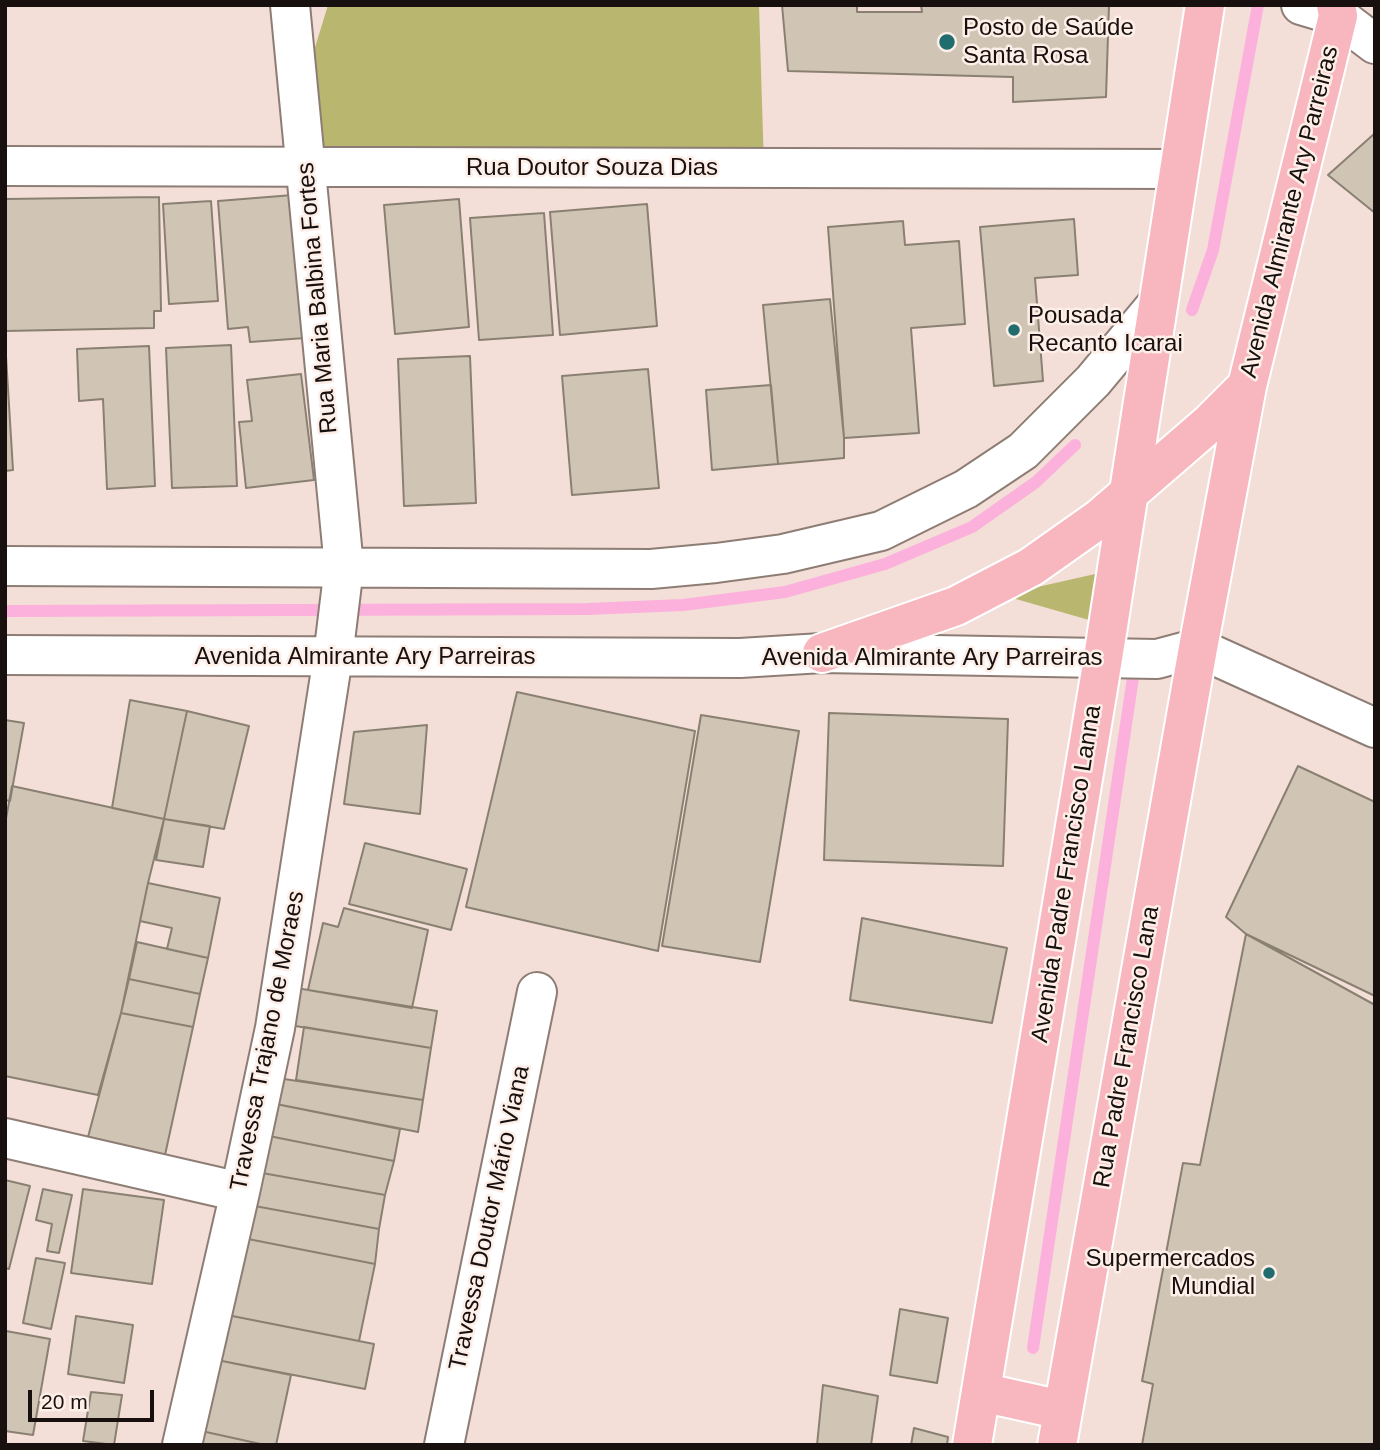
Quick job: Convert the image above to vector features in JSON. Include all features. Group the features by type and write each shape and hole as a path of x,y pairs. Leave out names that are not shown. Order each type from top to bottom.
{"main road":[{"path":"1158,303 1205,5"},
{"name":"Avenida Almirante Ary Parreiras","path":"1198,649 1247,386 1337,11"},
{"name":"Avenida Padre Francisco Lanna","path":"972,1445 1103,659 1158,303"},
{"path":"822,653 956,606 1031,567 1099,519 1211,422 1247,386"},
{"path":"1143,402 1158,421 1179,427 1211,422"},
{"name":"Rua Padre Francisco Lana","path":"1059,1427 1198,649"},
{"path":"981,1392 1059,1427"}],"street":[{"name":"Rua Maria Balbina Fortes","path":"290,5 342,580 334,646"},
{"path":"1301,5 1337,11 1375,44"},
{"name":"Rua Doutor Souza Dias","path":"5,166 1180,169"},
{"path":"5,566 342,580 651,569 783,554 881,531 967,489 1023,450 1093,381 1158,303"},
{"name":"Avenida Almirante Ary Parreiras","path":"5,655 334,646 740,658 822,653 1157,659 1198,649"},
{"name":"Travessa Trajano de Moraes","path":"183,1445 275,1028 334,646"},
{"path":"1198,649 1375,728"},
{"name":"Travessa Doutor Mário Viana","path":"444,1445 537,992"},
{"path":"5,1138 240,1192"}],"shaded area":[{"path":"328,5 759,5 764,168 306,167 299,100"},
{"path":"1104,572 1096,622 1002,595"}],"building":[{"name":"Posto de Saúde Santa Rosa","path":"782,5 857,5 857,12 922,12 921,5 1109,5 1106,97 1013,102 1013,77 788,71"},
{"path":"1375,135 1375,213 1328,175"},
{"path":"293,195 305,338 250,342 248,327 228,329 218,201"},
{"path":"159,197 161,311 154,311 154,328 5,331 5,199"},
{"path":"459,199 469,327 395,334 384,205"},
{"path":"211,201 218,301 169,304 163,204"},
{"path":"647,204 657,326 560,335 550,212"},
{"path":"544,213 553,335 479,340 470,218"},
{"name":"Pousada Recanto Icarai","path":"1074,219 1078,275 1035,278 1043,381 994,386 980,227"},
{"path":"903,221 905,245 959,241 965,324 911,328 919,433 844,438 828,227"},
{"path":"830,299 844,458 778,464 763,305"},
{"path":"5,340 13,470 5,471"},
{"path":"231,345 237,486 172,488 166,348"},
{"path":"149,346 155,486 107,489 103,399 79,401 77,349"},
{"path":"470,356 476,503 404,506 398,359"},
{"path":"648,369 659,488 572,495 562,376"},
{"path":"301,374 314,480 246,488 239,422 252,421 247,380"},
{"path":"771,385 778,464 712,470 706,390"},
{"path":"517,692 695,731 658,951 466,907"},
{"path":"130,700 187,711 164,819 112,808"},
{"path":"187,711 249,726 224,829 164,819"},
{"path":"829,713 1008,719 1003,866 824,860"},
{"path":"701,715 799,731 760,962 662,946"},
{"path":"5,720 24,723 10,801 5,800"},
{"path":"427,725 420,814 344,804 354,732"},
{"path":"1298,766 1375,802 1375,996 1246,934 1226,917"},
{"path":"12,786 164,819 121,1013 98,1095 5,1076 5,824"},
{"path":"164,819 210,826 203,867 156,860"},
{"path":"365,843 467,869 451,930 349,904"},
{"path":"148,883 220,898 208,958 167,949 172,928 140,921"},
{"path":"344,908 428,930 412,1008 308,990 323,923 338,927"},
{"path":"862,918 1007,948 992,1023 850,1000"},
{"name":"Supermercados Mundial","path":"1246,934 1375,1005 1375,1445 1142,1445 1153,1384 1142,1381 1183,1163 1200,1165"},
{"path":"137,942 208,958 200,994 129,979"},
{"path":"129,979 200,994 193,1027 121,1013"},
{"path":"290,987 437,1011 431,1048 283,1024"},
{"path":"121,1013 193,1027 165,1155 88,1137"},
{"path":"304,1027 431,1048 423,1100 296,1080"},
{"path":"271,1077 423,1100 418,1132 266,1102"},
{"path":"266,1102 400,1129 394,1161 259,1134"},
{"path":"259,1134 394,1161 385,1195 251,1171"},
{"path":"251,1171 385,1195 379,1229 244,1204"},
{"path":"5,1180 30,1186 9,1269 5,1268"},
{"path":"43,1189 72,1195 59,1253 47,1251 52,1224 36,1220"},
{"path":"83,1189 164,1200 152,1284 71,1273"},
{"path":"244,1204 379,1229 375,1264 238,1237"},
{"path":"238,1237 375,1264 359,1341 222,1314"},
{"path":"36,1258 65,1263 51,1329 23,1323"},
{"path":"900,1309 948,1318 937,1383 890,1375"},
{"path":"222,1314 374,1344 365,1389 212,1359"},
{"path":"76,1316 133,1325 124,1383 68,1374"},
{"path":"6,1331 50,1339 33,1435 5,1431"},
{"path":"212,1359 291,1375 276,1445 197,1430"},
{"path":"823,1385 878,1396 871,1445 817,1445"},
{"path":"91,1392 122,1395 114,1445 83,1441"},
{"path":"914,1428 948,1437 947,1445 911,1445"},
{"path":"197,1430 265,1445 194,1445"}],"waterway":[{"path":"1192,310 1213,250 1258,5"},
{"path":"5,611 587,609 683,605 785,592 885,564 972,527 1036,482 1075,445"},
{"path":"1033,1348 1134,671"}],"place":[{"name":"Posto de Saúde Santa Rosa","path":"947,42"},
{"name":"Pousada Recanto Icarai","path":"1014,330"},
{"name":"Supermercados Mundial","path":"1269,1273"}]}
